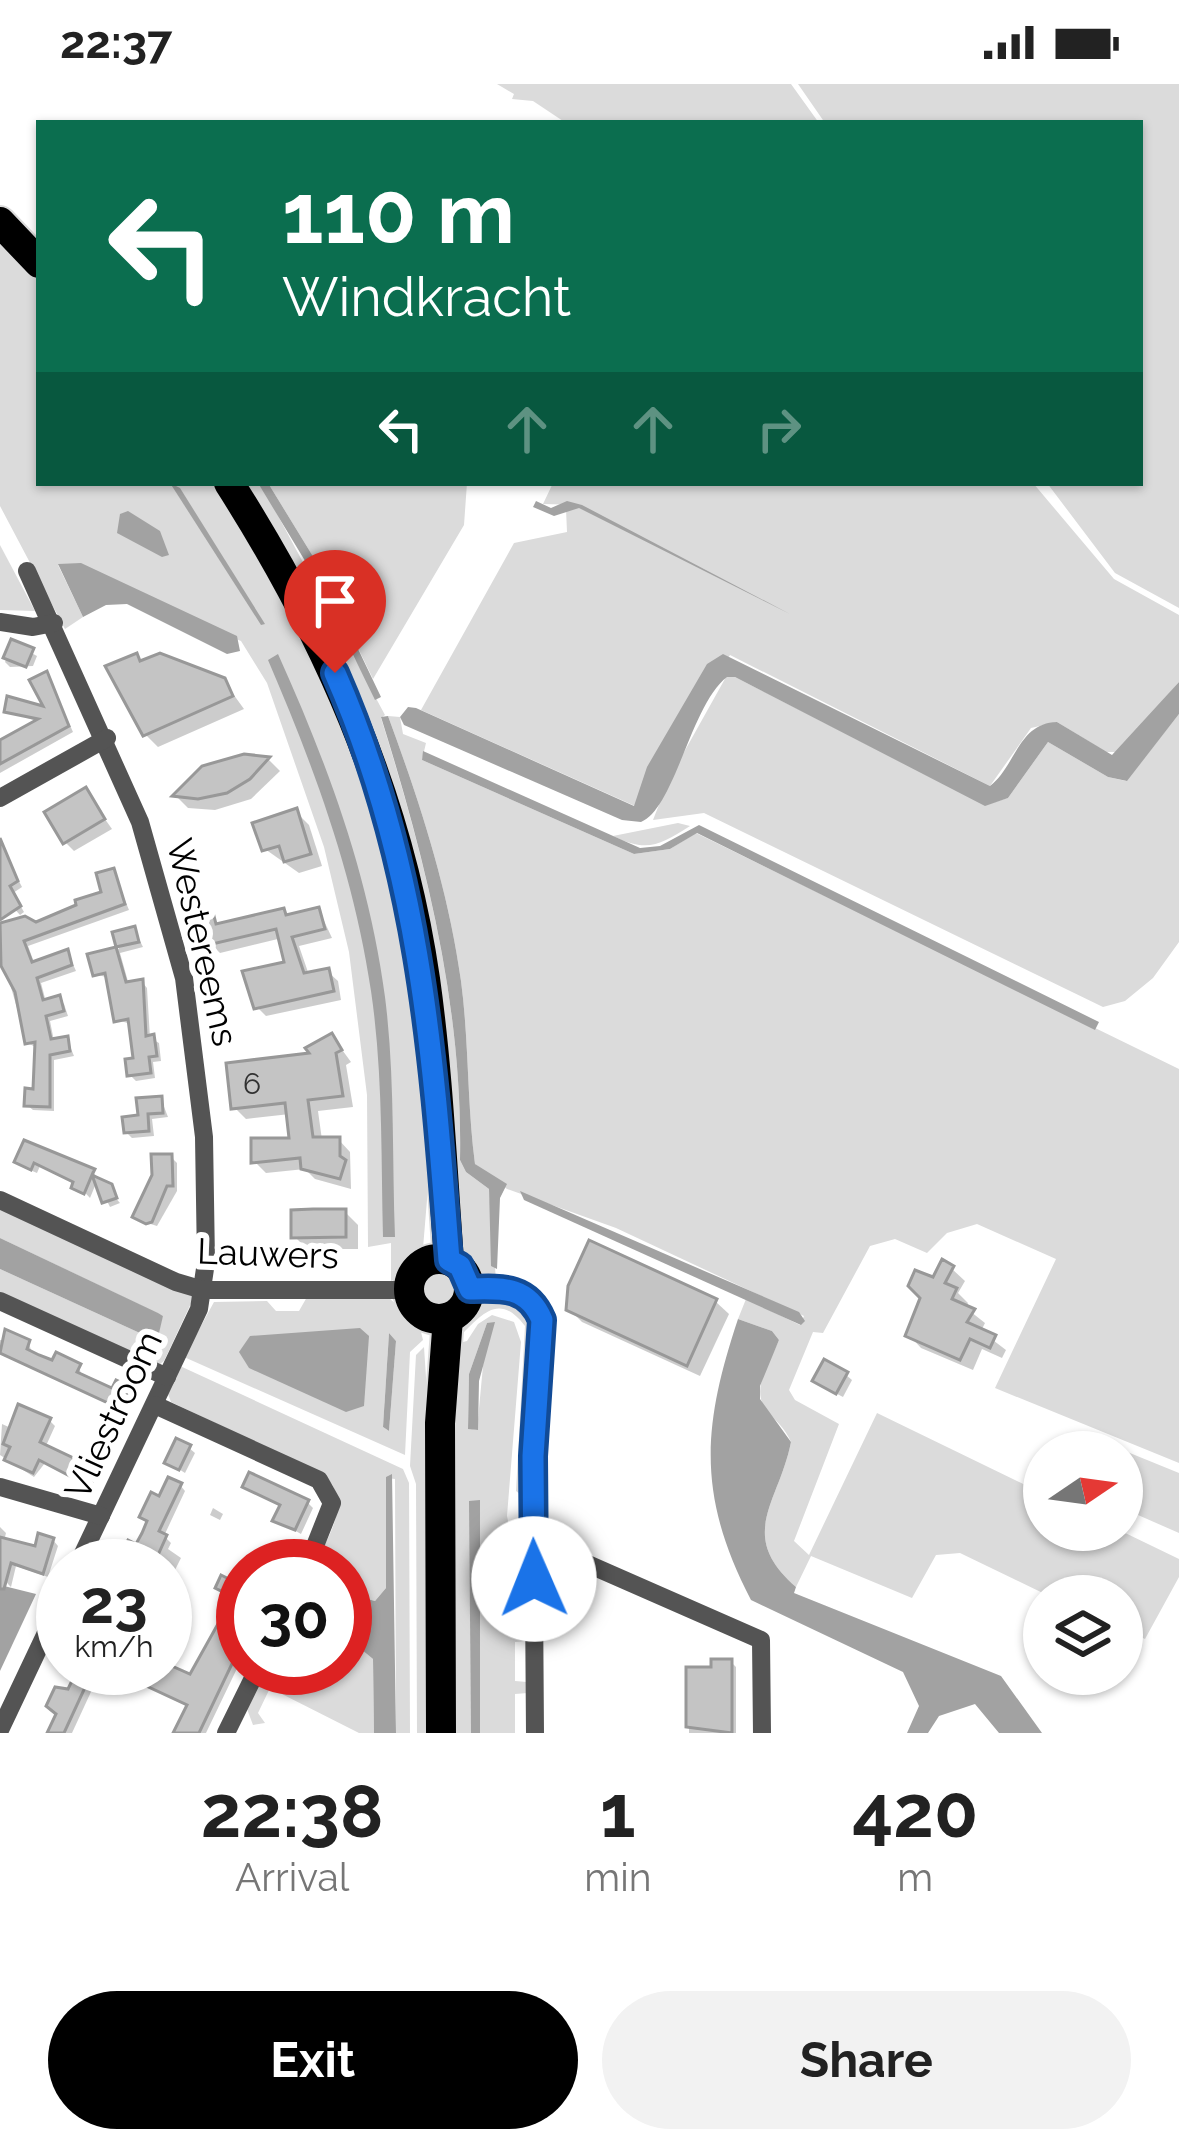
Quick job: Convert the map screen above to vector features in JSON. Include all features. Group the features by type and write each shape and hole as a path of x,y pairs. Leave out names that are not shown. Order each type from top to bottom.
{"main road":[{"path":"0,222 36,260"},
{"path":"231,486 319,638 395,835 424,975 437,1159 438,1260"},
{"path":"438,1317 459,1312 470,1289 460,1266 438,1260 417,1268 409,1290 438,1317 441,1733"}],"street":[{"name":"Westereems","path":"27,571 107,738 140,822 184,978 204,1137 203,1290"},
{"path":"0,622 33,627 54,623"},
{"path":"0,798 107,738"},
{"name":"Lauwers","path":"0,1199 176,1282 203,1290 409,1290"},
{"path":"470,1289 515,1290 533,1303 542,1320 533,1540 535,1733"},
{"name":"Vliestroom","path":"90,1539 155,1405 203,1290"},
{"path":"0,1301 167,1377"},
{"path":"155,1405 319,1480 332,1503 320,1539"},
{"path":"0,1487 101,1516"},
{"path":"533,1540 761,1640 762,1733"},
{"path":"0,1730 36,1654"},
{"path":"245,1695 230,1726 249,1733"}],"shaded area":[{"path":"497,84 791,84 817,120 562,120 533,101 512,99 514,94"},
{"path":"798,84 1179,84 1179,608 1115,573 1049,486 1143,486 1143,120 823,120"},
{"path":"0,234 36,272 36,486 220,486 330,683 404,911 428,1132 428,1188 423,1248 397,1278 391,1281 391,1243 368,1247 367,1095 349,952 324,847 267,683 241,641 58,565 83,617 65,629 0,506"},
{"path":"172,486 180,488 265,624 261,625"},
{"path":"239,486 260,486 269,499 385,715 381,718 427,881 448,991 460,1160 466,1172 489,1189 496,1280 478,1276 456,1253 420,907"},
{"path":"260,486 270,486 317,563 381,697 375,700 316,579"},
{"path":"270,486 467,486 464,525 373,679 317,563"},
{"path":"552,486 1036,486 1114,579 1179,615 1179,682 1118,752 1106,752 1057,722 1031,728 990,786 730,655 635,806 421,710 514,543 567,532 566,509 582,505 543,504"},
{"path":"536,501 551,508 567,501 582,505 790,614 579,508 554,516 533,507"},
{"path":"128,511 160,531 169,555 162,557 117,533 120,514"},
{"path":"0,545 35,611 0,610"},
{"path":"81,563 237,636 240,651 227,654 127,604 106,605 83,617 58,564"},
{"path":"278,654 344,822 378,952 390,1056 395,1237 383,1237 378,1052 364,948 330,822 268,660"},
{"path":"723,654 990,786 1026,737 1044,724 1057,722 1112,755 1179,682 1179,714 1127,781 1108,777 1048,742 1008,798 985,806 727,677 703,709 664,797 641,822 622,820 404,725 400,717 408,707 416,708 634,806 647,767 707,664"},
{"path":"726,677 735,677 985,805 1008,798 1048,742 1108,777 1126,781 1179,714 1179,942 1153,978 1125,1001 1103,1007 704,813 653,820 669,779"},
{"path":"388,716 400,717 403,734 426,743 422,760 634,854 670,849 696,833 1179,1069 1179,1463 1143,1448 1143,1431 1100,1431 995,1388 1056,1259 977,1224 947,1233 927,1253 895,1239 870,1246 823,1333 813,1332 789,1390 795,1400 839,1424 794,1541 809,1555 877,1413 1023,1484 1023,1551 1143,1551 1143,1542 1179,1559 1179,1577 1145,1639 1143,1575 1023,1575 1023,1583 960,1553 936,1555 912,1598 811,1556 796,1587 778,1568 768,1551 766,1518 791,1442 760,1393 779,1340 772,1331 738,1319 746,1299 800,1325 804,1316 616,1228 507,1189 475,1164 464,1004 455,946 411,781"},
{"path":"388,716 449,913 464,1004 475,1164 507,1184 500,1198 497,1269 491,1266 489,1189 466,1172 460,1160 448,991 427,881 381,717"},
{"path":"423,751 640,848 660,846 699,825 1099,1022 1095,1030 697,833 670,849 634,854 422,760"},
{"path":"678,823 690,826 653,845 613,836"},
{"path":"520,1191 799,1312 805,1321 801,1325 524,1200"},
{"path":"0,1207 194,1297 164,1361 159,1365 0,1293 0,1269 152,1337 163,1316 0,1238"},
{"path":"0,1238 158,1313 163,1316 159,1333 142,1334 0,1269"},
{"path":"438,1270 451,1275 456,1288 451,1301 438,1306 425,1301 420,1288 425,1275"},
{"path":"506,1296 519,1301 536,1331 526,1499 516,1491 525,1326 515,1315 498,1308 482,1315 458,1338 462,1319 472,1306"},
{"path":"307,1297 389,1298 419,1324 423,1340 410,1352 405,1455 184,1357 214,1302 267,1301 276,1311 299,1311","holes":["389,1333 396,1341 389,1431 383,1427"]},
{"path":"492,1315 514,1322 521,1342 507,1516 510,1531 527,1547 527,1641 515,1642 515,1681 527,1682 528,1693 515,1694 515,1733 480,1733 480,1501 470,1501 471,1733 449,1733 451,1345 467,1341 478,1324","holes":["487,1323 477,1430 468,1428 469,1374"]},
{"path":"738,1319 772,1331 779,1340 760,1386 760,1399 791,1442 765,1534 768,1551 796,1587 794,1593 1001,1676 1042,1733 999,1733 975,1704 939,1716 928,1733 907,1733 919,1706 903,1672 751,1600 721,1527 711,1461 717,1394"},
{"path":"495,1322 479,1381 478,1430 468,1429 469,1374 487,1323"},
{"path":"360,1328 369,1336 364,1406 346,1412 249,1368 239,1352 250,1336"},
{"path":"389,1333 396,1341 389,1431 383,1427"},
{"path":"424,1347 430,1438 432,1733 417,1733 416,1484 410,1466 416,1355"},
{"path":"180,1366 403,1469 409,1483 410,1733 396,1733 395,1479 386,1478 386,1588 375,1601 372,1539 327,1539 337,1496 323,1474 171,1402 168,1394"},
{"path":"1143,1458 1179,1473 1179,1533 1143,1517"},
{"path":"392,1474 396,1733 374,1733 372,1600 386,1588 386,1477"},
{"path":"480,1500 480,1733 471,1733 469,1501"},
{"path":"0,1585 36,1594 0,1671"},
{"path":"372,1658 374,1733 359,1733 284,1695 372,1695"},
{"path":"253,1695 267,1695 258,1713 265,1723 253,1725 247,1709"}],"building":[{"path":"11,639 34,648 26,667 3,658"},
{"path":"137,653 140,661 160,653 225,678 233,696 143,736 105,666"},
{"path":"47,671 69,726 0,764 0,740 38,719 4,712 7,696 43,706 29,680"},
{"path":"244,754 270,757 250,779 227,793 198,799 172,796 202,766"},
{"path":"86,787 105,819 63,844 44,812"},
{"path":"297,808 311,854 284,862 279,846 262,851 252,823"},
{"path":"0,838 18,881 10,886 21,906 0,920"},
{"path":"114,868 125,904 24,941 32,962 68,949 72,965 37,978 43,1000 60,995 64,1011 46,1016 51,1039 68,1036 70,1051 50,1055 50,1107 24,1106 25,1088 33,1089 35,1042 25,1044 15,992 1,966 0,923 25,916 36,922 76,905 75,900 101,892 96,873"},
{"path":"319,907 325,929 292,937 304,973 329,968 334,991 254,1009 242,971 284,962 276,929 208,945 202,919 214,916 216,924 284,908 286,915"},
{"path":"135,926 139,942 116,947 112,932"},
{"path":"116,947 126,982 143,979 146,1036 154,1034 157,1056 149,1057 151,1073 127,1076 125,1059 133,1058 128,1019 114,1022 105,973 93,976 87,954"},
{"path":"332,1033 342,1050 336,1053 343,1096 308,1100 313,1137 340,1137 340,1156 346,1160 340,1179 301,1169 300,1158 251,1163 251,1138 289,1138 285,1103 231,1109 226,1063 309,1053 305,1048"},
{"path":"162,1096 163,1113 148,1114 149,1131 124,1133 122,1117 138,1115 136,1098"},
{"path":"24,1140 95,1169 84,1194 71,1188 73,1182 34,1163 31,1170 14,1162"},
{"path":"151,1154 172,1154 173,1186 167,1186 152,1222 146,1224 132,1217 152,1175"},
{"path":"92,1175 112,1184 117,1198 102,1203"},
{"path":"346,1209 346,1237 291,1238 291,1210"},
{"path":"589,1240 717,1299 687,1366 566,1310 568,1286"},
{"path":"942,1259 954,1266 945,1283 957,1288 952,1299 975,1309 967,1322 996,1335 990,1348 970,1339 960,1360 905,1336 920,1298 908,1286 915,1270 933,1277"},
{"path":"5,1329 30,1340 27,1349 39,1355 52,1360 56,1352 81,1364 77,1372 112,1388 116,1380 131,1387 121,1409 0,1353"},
{"path":"824,1359 848,1372 836,1394 812,1381"},
{"path":"18,1404 51,1418 40,1442 80,1461 83,1454 97,1460 85,1484 39,1460 33,1473 4,1460 10,1447 3,1444"},
{"path":"176,1438 191,1445 179,1470 164,1463"},
{"path":"249,1472 309,1500 295,1530 272,1521 280,1505 242,1487"},
{"path":"168,1477 182,1483 159,1531 167,1535 165,1539 139,1539 147,1521 139,1517 151,1492 159,1496"},
{"path":"0,1537 35,1546 36,1542 36,1572 11,1563 4,1589 0,1589"},
{"path":"216,1627 217,1695 199,1733 173,1733 187,1705 166,1695 192,1695 192,1670"},
{"path":"711,1659 732,1659 732,1733 686,1727 686,1667 711,1667"},
{"path":"51,1695 82,1695 64,1733 47,1733 56,1714 46,1706"}],"route":[{"path":"335,673 380,786 407,884 433,1049 437,1159 449,1260 460,1266 470,1289 515,1290 533,1303 542,1320 533,1456 534,1579"}]}
